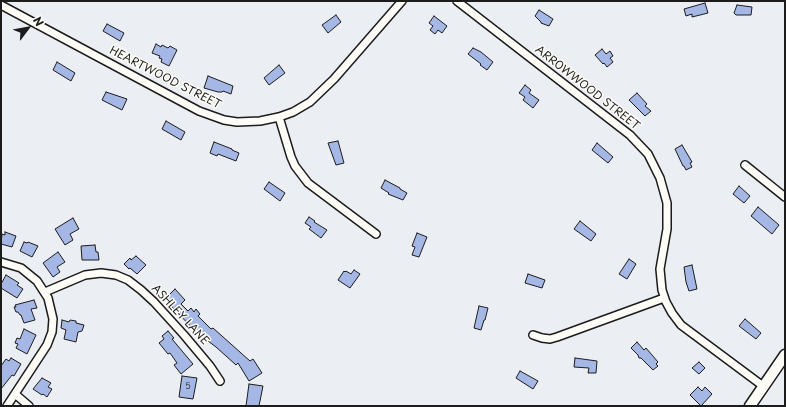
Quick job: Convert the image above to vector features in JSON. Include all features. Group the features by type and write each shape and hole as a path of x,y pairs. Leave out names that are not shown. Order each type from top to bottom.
{"street":[{"name":"HEARTWOOD STREET","path":"1,5 199,111 237,122 260,121 279,117 302,107 334,80 402,1"},
{"name":"ARROWWOOD STREET","path":"457,1 630,135 648,154 660,178 667,203 667,229 660,269 660,279 664,298 672,313 681,325 763,386"},
{"path":"279,117 291,157 298,171 308,183 376,234"},
{"path":"745,165 785,197"},
{"path":"1,262 15,265 27,272 37,281 45,292 52,312 50,339 44,351 7,406"},
{"name":"ASHLEY LANE","path":"45,292 85,275 101,273 116,275 128,280 154,302 210,366 220,381"},
{"path":"533,335 550,339 664,298"},
{"path":"750,406 785,355"},
{"path":"15,394 30,406"}],"building":[{"path":"705,3 708,13 692,17 692,14 686,16 684,9"},
{"path":"737,5 752,7 751,15 736,15 734,13"},
{"path":"539,10 553,19 549,26 541,23 535,16"},
{"path":"336,15 341,22 328,33 322,25"},
{"path":"434,16 447,26 442,33 438,30 435,34 430,30 433,26 429,23"},
{"path":"107,24 124,33 120,41 103,31"},
{"path":"156,44 161,47 162,45 168,48 170,46 177,50 169,66 161,62 162,59 159,58 160,56 152,53"},
{"path":"473,48 481,52 493,62 487,70 468,54"},
{"path":"602,49 606,54 610,51 613,56 610,58 613,62 607,67 595,55"},
{"path":"57,62 75,73 71,81 53,70"},
{"path":"279,65 285,73 269,85 264,78"},
{"path":"208,76 233,86 231,94 204,88"},
{"path":"525,85 531,90 529,93 539,100 533,108 523,100 525,97 519,93"},
{"path":"106,92 127,99 122,110 102,100"},
{"path":"637,93 647,104 645,106 651,111 645,116 629,100"},
{"path":"166,121 185,132 181,140 162,129"},
{"path":"338,141 344,163 336,165 328,143"},
{"path":"214,142 239,153 236,161 218,154 217,156 210,153"},
{"path":"597,143 613,157 608,163 592,150"},
{"path":"682,145 692,162 690,163 692,167 686,170 675,149"},
{"path":"385,180 407,193 403,200 388,194 389,193 381,188"},
{"path":"269,182 285,193 280,201 264,189"},
{"path":"739,186 750,196 744,203 733,194"},
{"path":"758,207 779,225 772,234 751,216"},
{"path":"309,217 327,230 321,238 309,229 311,227 305,223"},
{"path":"73,218 79,229 70,234 73,240 65,245 55,229"},
{"path":"580,221 596,234 591,241 574,229"},
{"path":"5,232 16,236 12,247 1,244 2,234 5,235"},
{"path":"417,233 427,237 419,257 412,255 415,247 412,246"},
{"path":"24,242 38,246 32,257 20,251"},
{"path":"95,245 99,260 82,260 81,246"},
{"path":"58,252 65,262 57,267 60,272 53,277 43,263"},
{"path":"136,256 146,265 137,274 124,264 130,258 131,260"},
{"path":"629,259 636,264 627,279 619,274"},
{"path":"692,265 697,289 689,291 684,267"},
{"path":"354,270 360,274 350,288 338,280 344,271 351,274"},
{"path":"528,274 545,280 542,288 525,283"},
{"path":"6,275 19,283 17,285 23,289 17,298 1,288 1,284"},
{"path":"175,289 185,300 181,304 188,311 191,308 194,312 196,309 200,314 198,316 211,329 213,328 250,361 253,359 262,373 249,381 238,363 236,365 216,347 201,337 171,306 173,305 166,298"},
{"path":"34,300 37,308 31,309 35,320 24,323 21,315 16,312 14,307 16,307 15,305"},
{"path":"479,306 488,308 481,330 474,328"},
{"path":"745,319 761,333 756,339 739,326"},
{"path":"62,320 69,322 70,320 76,321 76,323 84,325 82,331 78,332 76,342 64,339 66,330 61,328"},
{"path":"24,329 36,335 27,354 16,348 18,344 15,343 17,338 20,339"},
{"path":"168,331 174,338 172,339 193,364 181,374 174,365 177,363 170,353 168,354 159,343 164,339 162,336"},
{"path":"637,342 644,350 646,348 658,362 656,364 658,366 653,370 641,358 639,358 631,348"},
{"path":"11,358 21,364 14,376 12,375 1,389 1,366 6,359 9,361"},
{"path":"575,358 597,361 596,373 588,373 589,368 574,367"},
{"path":"699,362 705,368 699,374 692,368"},
{"path":"520,371 538,381 533,389 516,378"},
{"path":"182,376 197,378 193,399 179,397"},
{"path":"42,378 51,383 48,387 52,389 47,397 33,389"},
{"path":"249,384 263,386 259,406 246,406"},
{"path":"698,387 702,391 705,387 712,394 701,406 690,395"}]}
